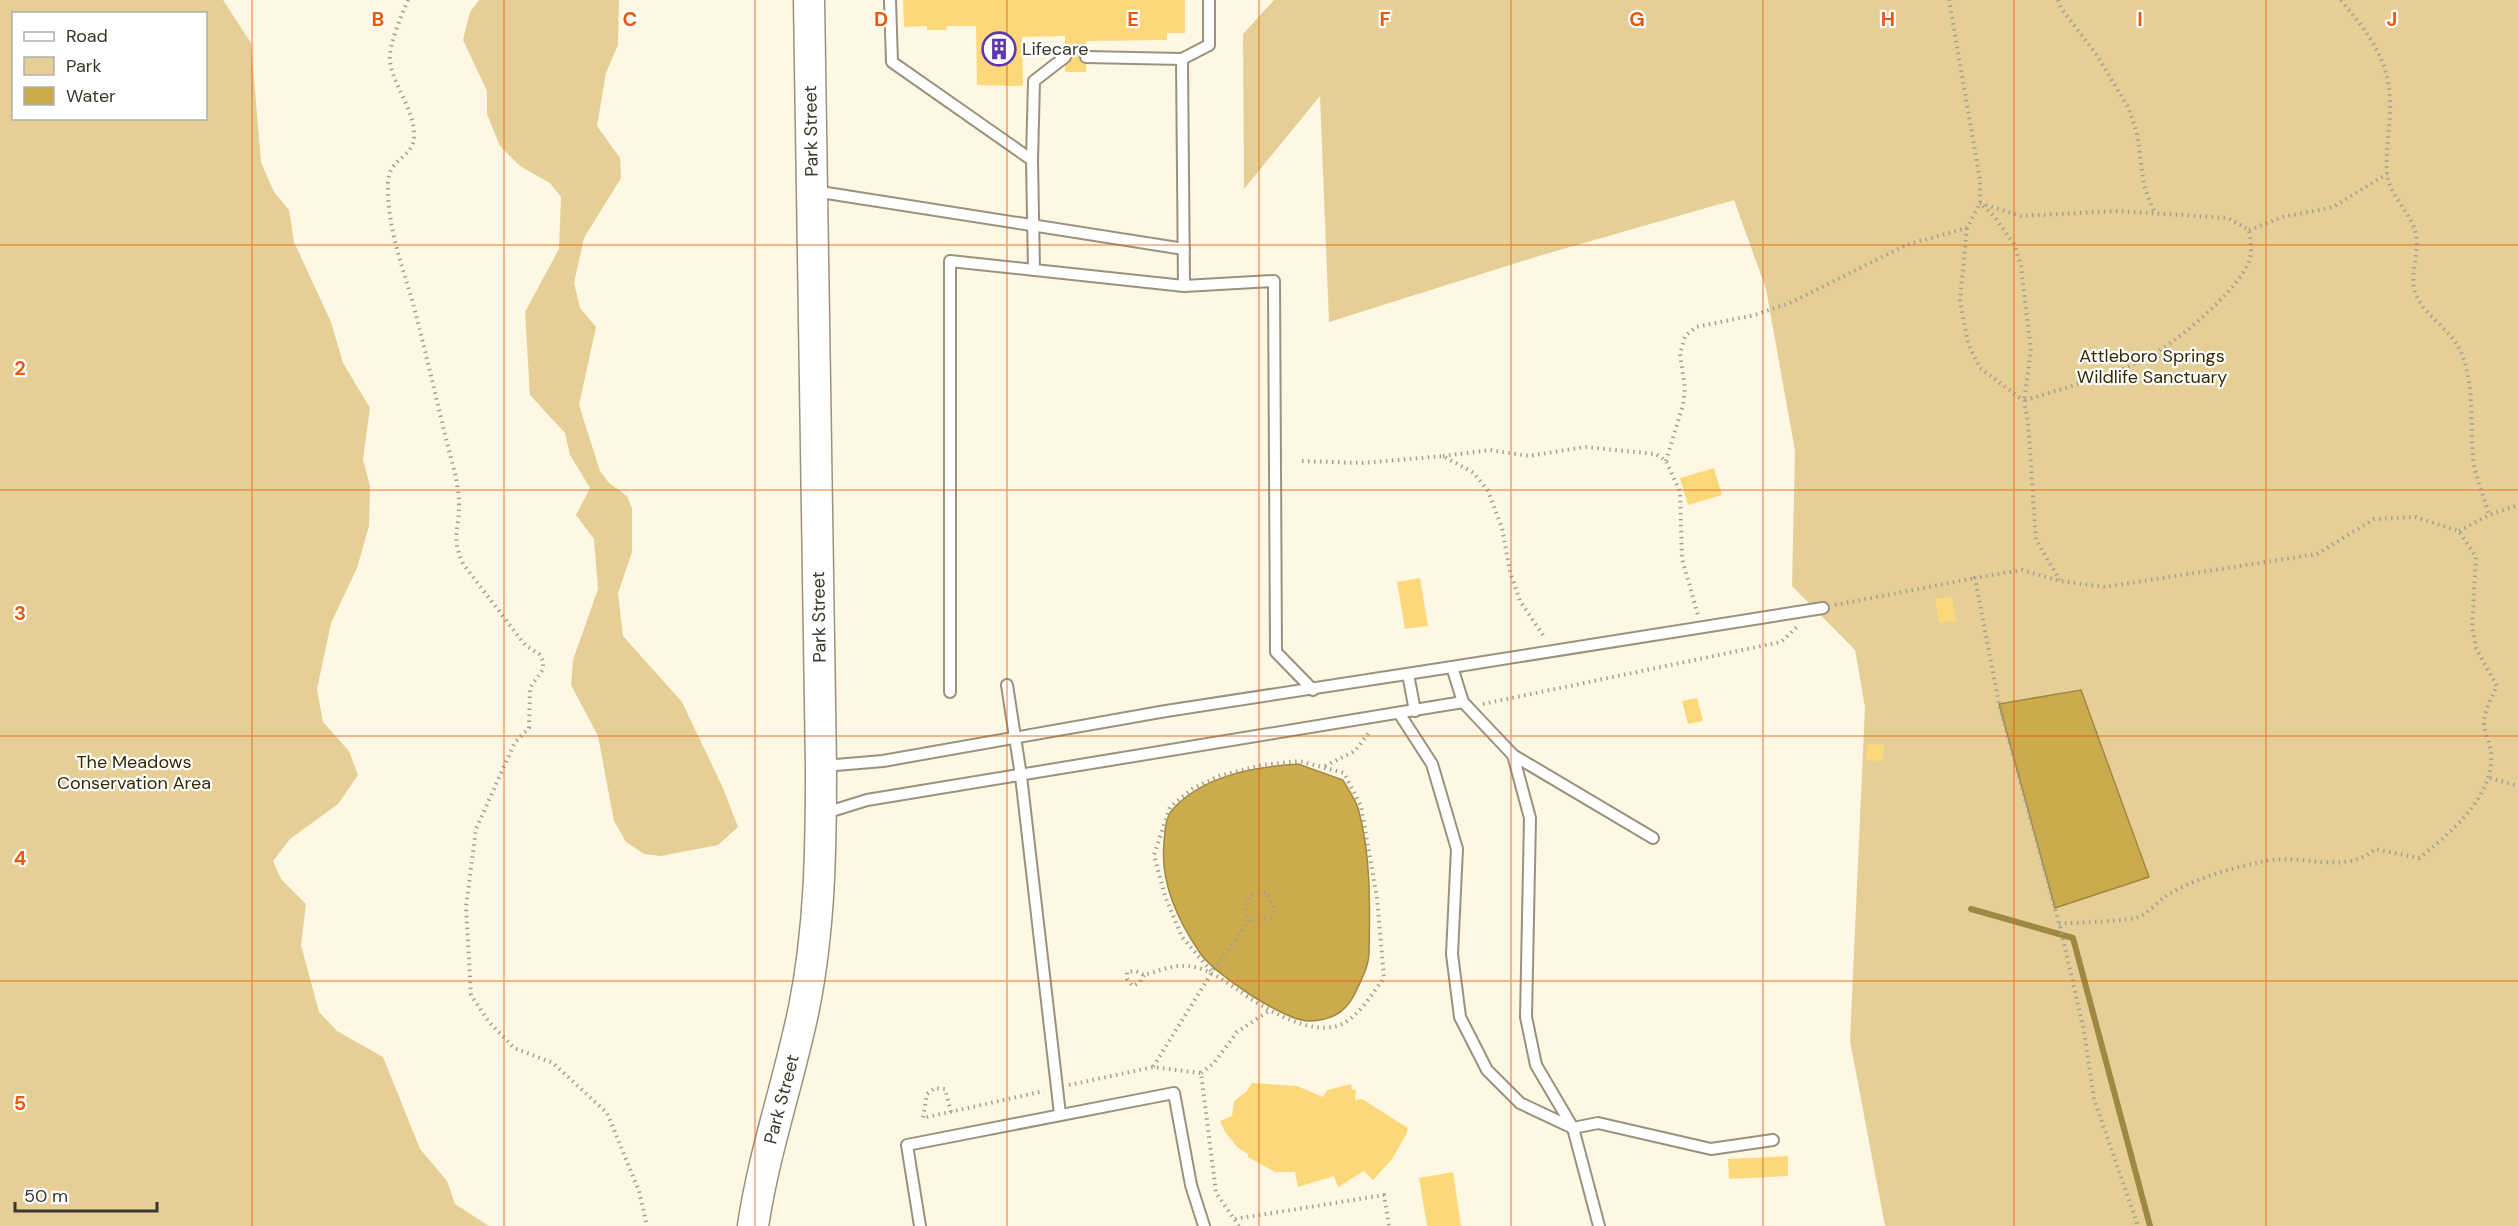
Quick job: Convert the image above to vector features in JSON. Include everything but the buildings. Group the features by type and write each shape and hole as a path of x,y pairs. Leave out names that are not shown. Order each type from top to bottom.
{"main road":[{"name":"Park Street","path":"753,1226 760,1184 804,1009 816,939 821,767 809,0"}],"lane":[{"path":"890,0 892,62 1032,160"},
{"path":"1086,57 1182,59 1209,45 1209,0"},
{"path":"1034,270 1032,160 1034,81 1065,57"},
{"path":"1182,59 1184,286"},
{"path":"812,190 1184,249"},
{"path":"950,692 951,261 1184,286 1274,281 1276,652 1313,690"},
{"path":"821,767 884,761 1167,711 1313,690 1823,608"},
{"path":"1452,667 1462,702 1513,755 1653,838"},
{"path":"1408,674 1415,711"},
{"path":"1007,685 1022,776 1060,1114"},
{"path":"821,815 867,800 1462,702"},
{"path":"1399,713 1432,764 1457,849 1452,954 1460,1017 1487,1070 1520,1103 1573,1128 1598,1124 1711,1149 1773,1140"},
{"path":"1513,755 1530,818 1526,1017 1536,1065 1573,1128 1599,1226"},
{"path":"920,1226 907,1145 1174,1093 1191,1185 1204,1226"}],"path":[{"path":"408,0 397,26 390,60 410,114 414,136 410,151 394,163 389,171 387,184 395,250 411,299 456,477 460,503 455,536 457,551 463,564 525,645 540,654 543,661 543,669 530,688 529,728 515,742 476,829 466,907 471,995 489,1022 514,1048 553,1062 608,1113 639,1191 648,1226"},
{"path":"1949,0 1980,180 1980,203 1967,228 1960,301 1968,343 1980,368 2024,401"},
{"path":"2058,0 2128,107 2137,133 2144,186 2155,214"},
{"path":"2342,0 2373,40 2383,60 2390,98 2387,174 2392,191 2415,231 2418,255 2414,288 2425,308 2445,327 2460,350 2469,387 2474,460 2489,515"},
{"path":"2249,230 2283,217 2333,207 2387,174"},
{"path":"1980,203 2021,216 2116,211 2228,218 2249,230"},
{"path":"1980,203 1994,216 2014,244 2021,266 2031,351 2024,401 2028,422 2036,540 2060,581"},
{"path":"1666,461 1683,405 1685,388 1680,354 1684,336 1696,327 1755,315 1792,302 1906,245 1967,228"},
{"path":"2024,401 2141,361 2175,341 2225,294 2247,266 2252,250 2249,230"},
{"path":"1302,461 1362,462 1490,450 1528,456 1585,447 1656,454 1666,461 1680,492 1682,559 1701,627"},
{"path":"1443,456 1474,473 1488,491 1502,528 1510,573 1520,602 1553,651"},
{"path":"2459,531 2489,515 2518,505"},
{"path":"1462,702 1490,704 1504,698 1781,642 1808,616 1823,608 1975,578 2022,570 2060,581 2105,587 2317,554 2374,519 2415,517 2459,531 2476,557 2472,626 2476,648 2497,686 2488,702 2484,725 2491,752 2490,778 2462,820 2419,858 2375,849 2363,860 2338,864 2319,860 2267,860 2215,875 2167,895 2140,917 2059,924"},
{"path":"1975,578 1999,704 2059,924 2084,1031 2094,1098 2138,1226"},
{"path":"1325,766 1355,751 1371,730 1379,724"},
{"path":"1299,761 1325,766 1344,773 1360,806 1377,898 1384,978 1344,1024 1326,1028 1307,1027 1271,1010 1212,972 1182,938 1165,896 1154,855 1170,807 1192,789 1219,776 1251,767 1299,761"},
{"path":"2490,778 2518,786"},
{"path":"1153,1067 1212,972 1249,921 1270,917 1275,908 1266,892 1250,895 1245,911 1249,921"},
{"path":"1144,975 1140,982 1133,986 1127,979 1128,972 1136,971 1144,975 1182,965 1212,972"},
{"path":"951,1112 945,1089 935,1088 927,1094 923,1118 951,1112 1057,1088 1153,1067 1201,1073 1214,1063 1237,1032 1271,1010"},
{"path":"1201,1073 1216,1193 1239,1226"},
{"path":"1235,1219 1384,1195 1389,1226"}],"green space":[{"name":"The Meadows Conservation Area","path":"0,0 223,0 251,43 261,162 274,192 289,210 294,242 331,322 343,363 370,408 363,459 370,486 369,526 357,568 331,623 317,689 323,722 349,751 358,775 338,804 290,839 273,861 281,879 306,904 301,945 319,1012 337,1031 383,1057 420,1149 447,1181 455,1204 489,1226 0,1226"},
{"path":"479,0 619,0 618,45 606,73 597,126 620,158 621,178 584,238 574,283 580,308 596,327 579,405 600,471 609,483 627,496 632,508 632,552 618,593 623,636 682,702 723,788 738,827 718,845 661,856 644,854 626,842 614,821 598,736 571,685 573,660 598,589 594,539 576,515 590,488 570,455 565,433 530,395 525,312 559,249 561,197 550,183 520,166 500,146 487,114 487,91 463,40 470,12"},
{"name":"Attleboro Springs Wildlife Sanctuary","path":"1274,0 2518,0 2518,1226 1885,1226 1850,1041 1865,707 1855,650 1792,586 1795,451 1766,289 1734,200 1542,255 1329,322 1320,96 1244,189 1243,34"}],"water":[{"path":"2081,690 2149,877 2055,908 1999,704"},
{"path":"1298,764 1343,780 1358,808 1369,880 1369,953 1364,975 1346,1007 1334,1016 1310,1021 1285,1014 1268,1005 1235,984 1208,962 1192,941 1178,915 1168,887 1163,858 1168,816 1186,797 1200,788 1231,775"}],"waterway":[{"path":"1971,909 2073,938 2150,1226"}],"place":[{"name":"Lifecare","path":"999,49"}]}
